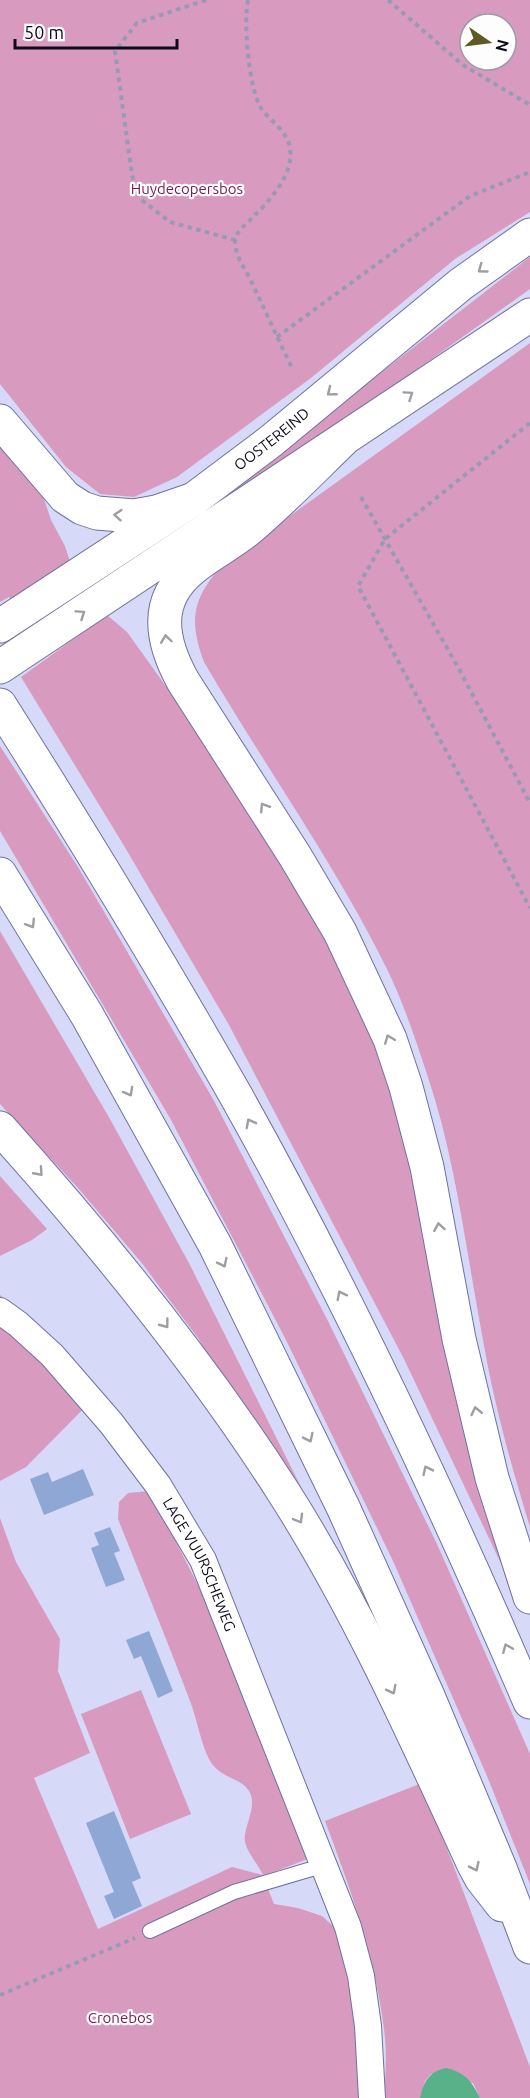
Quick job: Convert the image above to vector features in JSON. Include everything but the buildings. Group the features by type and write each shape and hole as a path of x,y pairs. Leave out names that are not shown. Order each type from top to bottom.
{"main road":[{"name":"OOSTEREIND","path":"7,622 194,499 271,441 461,284 530,235"},
{"path":"0,667 530,315"},
{"path":"0,421 64,497 82,508 97,513 134,516 156,512 194,499"},
{"path":"343,440 247,530 193,568 179,581 171,596 165,617 165,636 172,662 183,681 289,846 340,932 390,1039 406,1087 427,1167 459,1339 489,1467 530,1597"},
{"path":"0,705 115,888 235,1094 301,1217 434,1485 530,1702"},
{"path":"0,874 87,1014 220,1255 343,1507 423,1685 528,1941"},
{"path":"0,1128 129,1277 229,1411 285,1494 350,1608 409,1725 481,1878 528,1941"}],"street":[{"name":"LAGE VUURSCHEWEG","path":"0,1311 52,1355 111,1424 158,1485 203,1560 348,1927 361,1976 368,2026 372,2098"}],"lane":[{"path":"150,1931 234,1892 325,1865"}],"path":[{"path":"206,0 137,23 116,51 132,175 139,198 170,222 235,240"},
{"path":"248,0 245,24 253,92 260,106 286,136 291,159 289,171 252,219 239,229 235,240 237,256 248,272 292,368"},
{"path":"388,0 463,65 530,105"},
{"path":"277,337 470,196 530,172"},
{"path":"530,423 385,539 358,586 530,908"},
{"path":"361,497 459,669 530,803"},
{"path":"0,1995 150,1931"}],"green space":[{"name":"Huydecopersbos","path":"0,0 530,0 530,212 455,259 311,378 177,477 134,497 100,494 66,467 0,384"},
{"path":"530,257 530,289 243,493 109,581 105,573 236,485"},
{"path":"530,343 530,1527 492,1388 446,1139 409,1020 387,969 344,890 204,662 195,621 196,610 205,588 223,564"},
{"path":"0,431 42,493 71,565 13,602 9,597 0,602"},
{"path":"107,615 127,632 165,685 193,715 329,939 393,1086 505,1572 404,1359 229,1025 123,844 21,677"},
{"path":"0,746 78,867 213,1099 328,1321 437,1544 530,1754 530,1884 487,1776 393,1561 286,1340 170,1118 0,831"},
{"path":"0,931 110,1119 190,1265 308,1501 242,1413 198,1338 141,1262 78,1188 0,1104"},
{"path":"0,1176 47,1229 32,1240 0,1256"},
{"path":"0,1295 53,1340 100,1392 26,1467 0,1481"},
{"name":"Cronebos","path":"149,1491 220,1629 313,1857 263,1876 274,1904 298,1908 322,1916 341,1933 358,2033 359,2098 0,2098 0,1518 16,1562 60,1639 58,1671 90,1753 34,1778 98,1929 232,1867 263,1875 248,1850 245,1840 252,1807 249,1791 241,1783 214,1767 207,1755 190,1701 118,1519 119,1502 128,1493"},
{"path":"141,1690 191,1814 130,1839 81,1714"},
{"path":"422,1783 530,2067 530,2098 480,2098 473,2083 431,2074 425,2081 420,2098 384,2098 386,2046 376,1983 354,1901 325,1821"}],"shaded area":[{"path":"446,2068 467,2078 480,2098 420,2098 428,2078 440,2069"}]}
